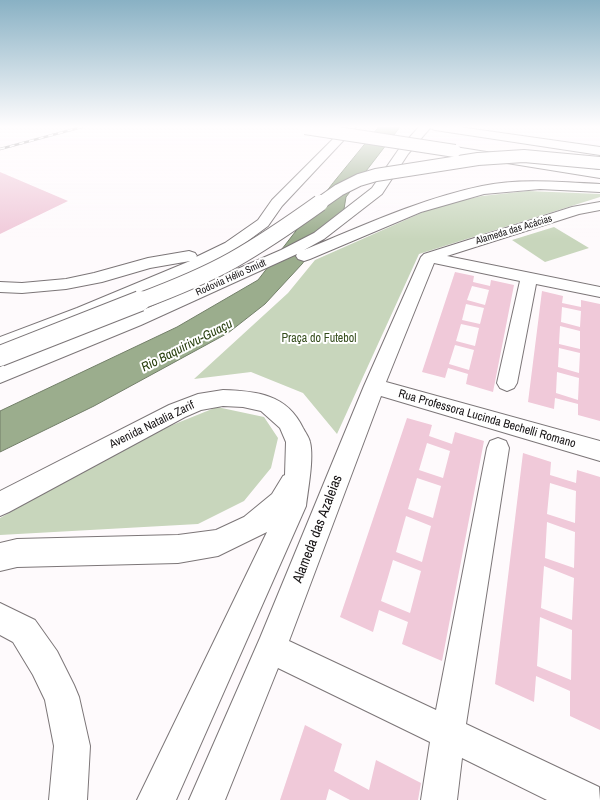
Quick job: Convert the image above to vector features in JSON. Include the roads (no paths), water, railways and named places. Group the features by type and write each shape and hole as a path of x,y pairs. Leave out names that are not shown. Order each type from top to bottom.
{"main road":[{"path":"0,344 84,312 208,258 231,246 254,231 263,223 277,203 314,164"},
{"name":"Rodovia Hélio Smidt","path":"0,375 126,324 287,253 319,236 377,192 395,164"},
{"path":"0,356 174,288 233,260 272,236 339,190 359,180 376,175 444,164"},
{"path":"559,164 600,174"},
{"path":"126,324 253,278 416,210 463,194 483,190 540,185 600,188"},
{"path":"0,331 126,283 190,256 229,234 249,218 277,203"},
{"path":"0,287 22,288 66,284 96,278 148,263 190,256"},
{"name":"Avenida Natalia Zarif","path":"0,504 177,411 198,402 223,398 243,399 268,404 289,422 298,442 298,474 293,506 156,800"},
{"path":"0,557 17,553 178,549 218,543 254,526 281,502 298,474"},
{"path":"0,618 24,631 45,663 62,697 72,746 68,800"}],"street":[{"name":"Alameda das Acácias","path":"429,257 577,210 600,206"},
{"path":"429,257 600,292"},
{"name":"Alameda das Azaleias","path":"207,800 271,648 374,386 429,257"},
{"path":"507,384 529,278"},
{"name":"Rua Professora Lucinda Bechelli Romano","path":"374,386 600,451"},
{"path":"438,800 448,733 498,448"},
{"path":"271,648 586,800"}],"water":[{"name":"Rio Baquirivu-Guaçu","path":"348,164 371,164 346,197 344,209 302,264 265,304 228,333 94,406 0,452 0,411 177,327 258,280"}],"park label":[{"name":"Praça do Futebol","path":"319,339"}]}
